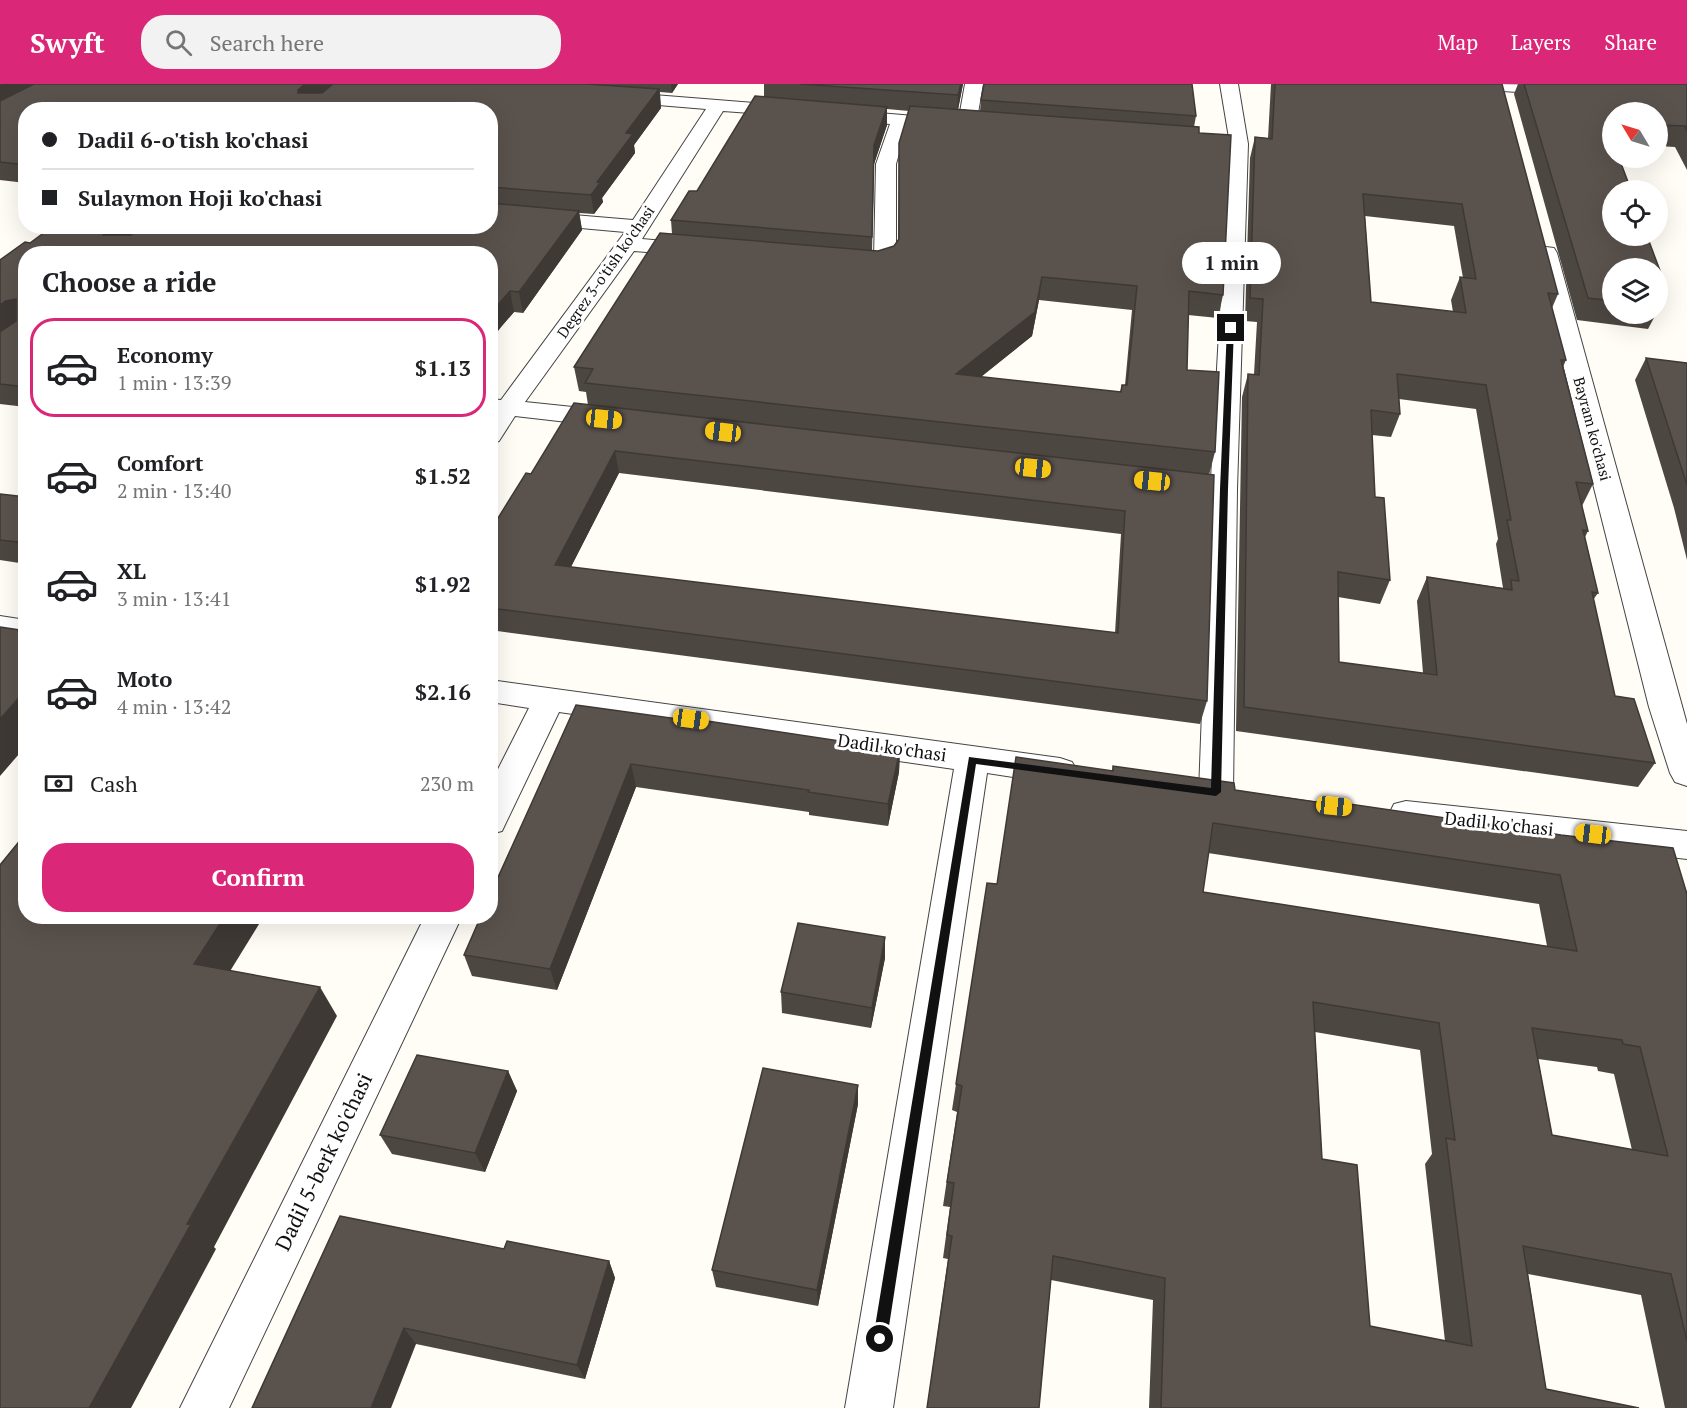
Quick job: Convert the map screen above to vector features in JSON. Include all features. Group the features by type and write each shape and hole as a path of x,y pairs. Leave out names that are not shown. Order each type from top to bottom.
{"street":[{"path":"600,96 973,126 974,84"},
{"path":"1216,792 1224,489 1239,144 1229,84"},
{"path":"1503,93 1583,91"},
{"name":"Degrez 3-o'tish ko'chasi","path":"500,407 633,235 718,105"},
{"path":"833,263 868,267 878,266 885,262 886,164 900,120"},
{"path":"1168,140 1239,144"},
{"path":"498,215 633,235 719,252"},
{"name":"Bayram ko'chasi","path":"1541,236 1665,707 1687,773"},
{"path":"500,407 640,423"},
{"path":"1140,480 1224,489"},
{"path":"0,626 18,629"},
{"name":"Dadil ko'chasi","path":"498,692 1088,775"},
{"path":"498,804 550,698"},
{"path":"869,1408 972,760"},
{"path":"1181,788 1251,796"},
{"name":"Dadil ko'chasi","path":"1381,811 1687,845"},
{"name":"Dadil 5-berk ko'chasi","path":"204,1408 440,924"}],"building":[{"path":"34,84 305,84 298,90 298,93 322,93 333,84 587,84 659,89 626,133 633,134 597,182 600,183 591,195 498,188 498,102 18,102 18,164 0,162 0,101"},
{"path":"800,84 961,84 958,95"},
{"path":"984,84 1192,84 1196,116 981,100"},
{"path":"1275,84 1502,84 1558,294 1548,293 1566,360 1561,360 1593,484 1576,482 1588,531 1583,530 1598,593 1592,592 1615,696 1634,699 1655,763 1244,707 1248,374 1259,375 1263,299 1250,298 1255,137 1272,139","holes":["1363,194 1462,204 1476,279 1460,277 1466,313 1371,302","1397,374 1486,385 1511,520 1507,520 1519,581 1511,580 1512,590 1427,577 1437,675 1339,662 1338,572 1390,580 1384,498 1375,497 1371,410 1400,414"]},
{"path":"1524,84 1687,84 1687,131 1685,126 1668,125 1668,102 1602,102 1602,168 1623,168 1627,180 1602,180 1602,246 1651,246 1655,258 1602,258 1602,300 1588,298"},
{"path":"755,96 887,107 874,145 872,237 671,220 689,191 697,191"},
{"path":"910,106 1199,127 1199,133 1231,135 1223,295 1189,291 1187,370 1219,372 1215,452 585,383 593,369 574,367 660,233 878,251 894,246 899,239 899,143","holes":["1042,277 1137,286 1127,385 1122,385 1121,392 956,374 1035,312"]},
{"path":"498,204 579,211 519,292 510,291 498,305 498,246 19,246 25,242 30,243 42,234 498,234"},
{"path":"18,247 18,386 0,384 0,332 16,321 16,299 0,305 0,260"},
{"path":"1646,358 1687,363 1687,485"},
{"path":"574,403 1214,475 1207,701 498,609 498,518 526,473 531,474","holes":["615,451 1125,511 1118,633 555,565"]},
{"path":"0,494 18,496 18,542 0,540"},
{"path":"0,627 18,630 18,699 0,719"},
{"path":"576,705 700,722 701,720 900,750 888,804 631,764 550,969 464,955 478,924 498,924 498,877"},
{"path":"1016,757 1113,771 1113,766 1234,783 1235,790 1350,807 1350,804 1561,835 1673,848 1687,894 1687,1341 1671,1274 1523,1246 1546,1389 1639,1408 1161,1408 1165,1278 1053,1256 1039,1408 927,1408 952,1236 947,1235 954,1183 947,1182 962,1086 956,1084 987,883 997,884","holes":["1213,823 1560,875 1577,951 1203,892","1313,1002 1439,1023 1455,1140 1446,1138 1472,1346 1370,1326 1357,1165 1322,1159","1532,1028 1622,1040 1623,1044 1640,1047 1668,1156 1552,1135"]},
{"path":"18,843 18,924 220,924 194,964 320,987 187,1224 191,1224 89,1408 0,1408 0,865"},
{"path":"798,923 885,937 872,1008 781,992"},
{"path":"417,1055 508,1071 475,1153 380,1135"},
{"path":"763,1068 858,1085 817,1290 712,1270"},
{"path":"340,1216 504,1249 507,1241 609,1261 577,1365 404,1328 371,1408 252,1408"}],"route":[{"path":"880,1339 972,760 1216,792 1231,328"}]}
